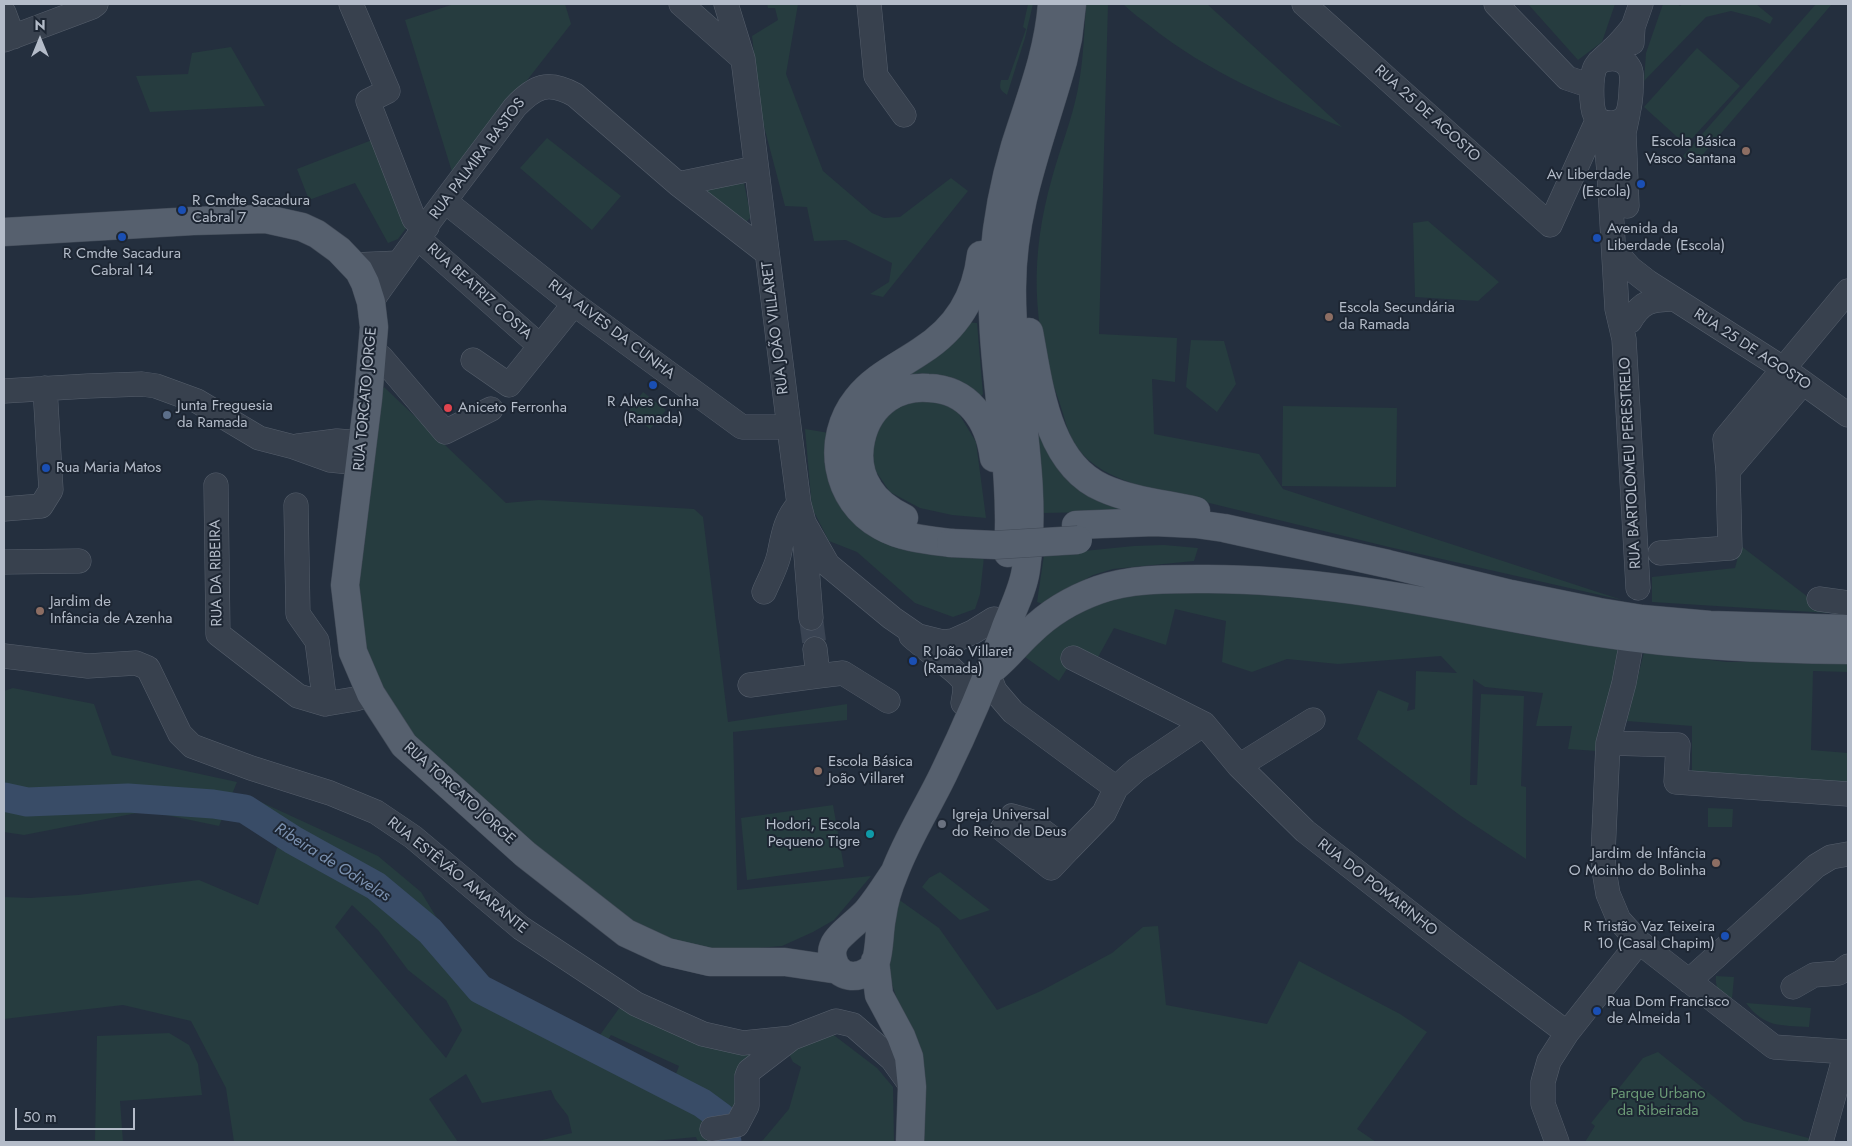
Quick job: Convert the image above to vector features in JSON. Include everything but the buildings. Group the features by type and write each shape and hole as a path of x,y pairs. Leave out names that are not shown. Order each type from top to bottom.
{"main road":[{"path":"843,973 855,976 864,974 871,969 876,957 882,915 894,873 967,708 1005,584 1010,527 1007,470 992,301 996,240 1005,183 1044,58 1052,4"},
{"path":"967,708 988,673 1024,580 1027,556 1028,479 1012,311 1016,232 1026,181 1063,61 1072,4"},
{"path":"1005,183 989,203 979,273 972,295 961,314 934,342 886,373 866,389 854,403 846,417 839,440 839,464 842,478 851,498 864,514 881,526 918,539 952,537 988,531 1077,532 1194,539 1222,543 1279,554 1569,627"},
{"name":"RUA TORCATO JORGE","path":"4,232 266,219 290,224 317,234 339,250 353,264 365,283 372,302 374,328 362,453 346,585 353,652 371,694 404,745 525,854 626,933 667,952 710,962 785,962 843,973"},
{"path":"1016,232 1025,261 1027,323 1035,366 1049,418 1068,462 1083,476 1102,488 1129,497 1270,529 1388,564"},
{"path":"952,537 899,515 875,498 863,477 859,455 860,443 866,423 878,406 886,399 904,390 919,387 944,390 963,398 977,411 990,435 999,490 1010,527"},
{"path":"1077,532 1154,522 1196,524 1234,530 1388,564 1511,594 1642,619 1710,625 1848,629"},
{"path":"988,673 1039,624 1074,601 1099,590 1138,582 1160,580 1260,580 1348,588 1624,637 1744,647 1848,650"},
{"path":"879,995 843,973 834,963 832,955 833,946 868,910 894,873"},
{"path":"841,936 853,931 862,933 870,937 875,944 879,995 901,1036 908,1057 912,1087 910,1142"},
{"name":"RUA TORCATO JORGE","path":"785,962 841,936"}],"street":[{"path":"4,13 8,38 96,4"},
{"name":"RUA BEATRIZ COSTA","path":"351,4 388,90 368,101 414,219 423,233 540,346"},
{"path":"681,4 743,59"},
{"name":"RUA JOÃO VILLARET","path":"726,4 743,59 801,513 828,565 892,618 918,636 942,642 953,641 964,637 994,619"},
{"path":"869,4 876,76 904,115"},
{"name":"RUA 25 DE AGOSTO","path":"1304,4 1550,225 1576,164"},
{"path":"1496,4 1567,78 1574,82 1596,73 1633,27 1642,4"},
{"path":"1617,173 1630,108 1633,27"},
{"path":"1617,173 1605,132 1593,108 1596,73 1605,59 1619,60 1630,69 1631,77"},
{"name":"RUA PALMIRA BASTOS","path":"372,302 398,263 423,233 515,107 528,93 538,88 552,86 564,88 575,94 678,184 767,253"},
{"path":"1600,120 1612,124 1624,120 1628,114"},
{"path":"1600,120 1576,164 1597,167 1617,173"},
{"path":"678,184 756,168"},
{"name":"RUA BARTOLOMEU PERESTRELO","path":"1617,173 1614,250 1617,309 1627,330"},
{"name":"RUA BARTOLOMEU PERESTRELO","path":"1617,173 1630,268 1627,330 1638,588"},
{"name":"RUA ALVES DA CUNHA","path":"446,202 574,304 742,427 789,427"},
{"path":"1614,250 1630,268"},
{"path":"353,264 398,263"},
{"name":"RUA 25 DE AGOSTO","path":"1630,268 1672,298 1784,370 1848,416"},
{"path":"1660,553 1730,548 1728,471 1725,439 1848,291"},
{"path":"1627,330 1635,312 1644,304 1672,298"},
{"path":"474,360 509,385 574,304"},
{"path":"372,354 381,357 445,432 491,409"},
{"path":"1728,471 1803,383"},
{"path":"4,391 133,384 156,386 196,401 258,438 294,447 337,441 362,453"},
{"path":"4,509 41,506 51,490 45,388"},
{"name":"RUA DA RIBEIRA","path":"216,485 218,634 298,696 325,704 371,694"},
{"path":"296,506 298,614 317,641 325,704"},
{"path":"764,592 778,556 785,526 792,511 801,513 810,607 814,587 822,581 843,578"},
{"path":"4,562 79,561"},
{"path":"1819,599 1848,603"},
{"name":"RUA JOÃO VILLARET","path":"892,618 922,647 960,676 964,684 967,708"},
{"path":"815,649 818,676"},
{"path":"1630,651 1624,683 1608,743 1604,870 1608,894 1619,920 1639,942 1774,1047 1847,1052 1821,1142"},
{"name":"RUA ESTÊVÃO AMARANTE","path":"4,656 88,666 136,663 148,668 180,734 192,746 376,812 413,837 521,928 636,1004 704,1034 743,1043 792,1038 836,1021 853,1025 892,1058 912,1087"},
{"name":"RUA DO POMARINHO","path":"1072,658 1204,724 1239,766 1305,831 1567,1033"},
{"path":"750,684 842,673 888,701"},
{"path":"988,673 996,691 1013,712 1116,788"},
{"path":"967,708 993,706 1013,712"},
{"path":"1239,766 1313,720"},
{"path":"1068,850 1104,813 1116,788 1136,770 1204,724"},
{"path":"1608,743 1678,744 1676,782 1848,794"},
{"path":"1689,981 1816,866 1831,858 1848,854"},
{"path":"1552,1141 1543,1104 1543,1082 1549,1062 1567,1033 1639,942"},
{"path":"1793,987 1814,975 1839,973 1848,966"},
{"path":"712,1129 737,1125 748,1106 747,1076 749,1071 792,1038"}],"green space":[{"path":"454,4 565,4 571,24 453,175 405,20"},
{"path":"767,4 798,4 786,74 823,171 872,213 884,218 900,217 951,178 968,191 883,297 870,294 889,282 892,263 846,240 814,241 807,207 785,206 761,115 752,36 778,20 775,8 768,8"},
{"path":"1028,4 1033,4 1025,38 1007,95 1001,89 1001,80 1008,80 1026,29 1023,27"},
{"path":"1086,4 1108,4 1099,334 1177,338 1175,382 1152,379 1154,434 1259,454 1283,489 1622,600 1389,547 1140,486 1104,471 1081,452 1070,434 1043,345 1037,290 1037,262 1045,207 1078,90 1083,53"},
{"path":"1123,4 1207,4 1342,127 1242,84 1218,71 1172,42"},
{"path":"1528,4 1615,4 1602,42 1578,60"},
{"path":"1663,4 1677,4 1680,6 1683,4 1756,4 1773,18 1770,24 1758,18 1731,11 1706,17 1644,81 1646,53"},
{"path":"1816,4 1832,4 1693,166 1683,156"},
{"path":"231,47 265,106 150,112 136,76 188,74 192,53"},
{"path":"1697,48 1740,86 1686,145 1644,107"},
{"path":"547,138 621,196 592,230 520,168"},
{"path":"372,140 410,223 398,239 388,243 355,183 309,200 297,169"},
{"path":"744,183 751,217 745,223 705,197 706,189"},
{"path":"1428,221 1499,282 1478,301 1415,297 1413,223"},
{"path":"962,322 977,323 983,394 980,397 942,378 920,373 899,380"},
{"path":"1191,340 1224,341 1236,384 1217,412 1186,387"},
{"path":"384,387 506,503 539,500 694,509 703,517 728,722 847,704 847,720 733,732 737,890 871,876 834,920 782,946 759,948 717,950 643,936 416,745 368,671 357,584 379,391"},
{"path":"643,392 666,410 650,429 628,412"},
{"path":"929,396 956,409 976,442 986,518 952,515 920,508 890,492 875,470 872,449 876,425 894,406"},
{"path":"1283,406 1397,408 1396,487 1282,486"},
{"path":"805,429 829,433 835,493 984,557 980,594 975,609 953,617 915,603 857,552 829,541 812,508"},
{"path":"1037,433 1044,433 1148,511 1043,513"},
{"path":"1164,545 1198,548 1194,561 1113,569 1093,575 1043,604 1037,602 1044,555"},
{"path":"1741,546 1829,613 1652,602 1652,577 1735,568"},
{"path":"1255,588 1406,609 1526,635 1623,650 1597,751 1568,749 1572,726 1536,726 1543,693 1485,687 1473,679 1470,785 1477,785 1481,694 1524,696 1521,786 1526,787 1526,859 1461,816 1357,739 1378,690 1409,703 1407,711 1415,709 1416,671 1457,673 1441,656 1338,664 1287,659 1252,672 1222,662 1226,621 1175,609 1166,645 1114,628 1097,659 1068,667 1059,681 1022,655 1050,631 1102,600 1131,591"},
{"path":"1644,652 1727,662 1848,662 1848,672 1813,671 1811,750 1848,753 1848,785 1692,774 1692,726 1627,721"},
{"path":"13,688 94,704 112,755 237,782 219,826 147,811 24,835 4,832 4,691"},
{"path":"250,797 378,856 421,892 446,933 467,959 504,993 595,1042 620,1007 758,1050 734,1076 736,1118 741,1142 698,1142 696,1137 643,1142 534,1142 572,1133 568,1116 555,1099 551,1090 482,1103 466,1074 429,1099 458,1142 234,1142 226,1088 191,1021 123,1005 4,1019 4,897 30,898 78,895 199,880 258,905 279,842 239,822","holes":["352,905 378,930 408,970 446,1000 462,1030 446,1058 335,927","611,1035 679,1066 674,1079 604,1046"]},
{"path":"833,805 844,867 747,880 741,818"},
{"path":"1708,808 1733,809 1732,827 1708,827"},
{"path":"940,872 990,910 960,920 922,887 929,878"},
{"path":"898,899 939,928 997,1010 1041,991 1112,953 1143,927 1158,926 1166,1005 1267,1024 1299,961 1400,1014 1427,1032 1357,1129 1376,1142 922,1142 921,1068 889,976 887,930"},
{"path":"1716,976 1734,977 1732,999 1724,998 1720,993"},
{"path":"1746,1003 1811,1008 1809,1027 1774,1024 1760,1017"},
{"path":"169,1033 189,1045 198,1064 202,1095 120,1101 123,1142 4,1142 95,1140 97,1036"},
{"path":"831,1033 877,1068 893,1087 894,1142 759,1142 763,1140 789,1109 801,1067 793,1062 789,1054 802,1038"},
{"name":"Parque Urbano da Ribeirada","path":"1658,1052 1744,1121 1812,1139 1811,1142 1585,1142 1595,1126 1591,1123 1643,1058"}],"waterway":[{"name":"Ribeira de Odivelas","path":"4,797 27,802 128,798 213,804 245,809 293,840 376,886 430,931 480,989 702,1103 721,1117 727,1142"}],"tunnel":[{"path":"811,618 815,649"}],"place":[{"name":"Escola Básica Vasco Santana","path":"1746,151"},
{"name":"Av Liberdade (Escola)","path":"1641,184"},
{"name":"R Cmdte Sacadura Cabral 7","path":"182,210"},
{"name":"R Cmdte Sacadura Cabral 14","path":"122,237"},
{"name":"Avenida da Liberdade (Escola)","path":"1597,238"},
{"name":"Escola Secundária da Ramada","path":"1329,317"},
{"name":"R Alves Cunha (Ramada)","path":"653,385"},
{"name":"Aniceto Ferronha","path":"448,408"},
{"name":"Junta Freguesia da Ramada","path":"167,415"},
{"name":"Rua Maria Matos","path":"46,468"},
{"name":"Jardim de Infância de Azenha","path":"40,611"},
{"name":"R João Villaret (Ramada)","path":"913,661"},
{"name":"Escola Básica João Villaret","path":"818,771"},
{"name":"Igreja Universal do Reino de Deus","path":"942,824"},
{"name":"Hodori, Escola Pequeno Tigre","path":"870,834"},
{"name":"Jardim de Infância O Moinho do Bolinha","path":"1716,863"},
{"name":"R Tristão Vaz Teixeira 10 (Casal Chapim)","path":"1725,936"},
{"name":"Rua Dom Francisco de Almeida 1","path":"1597,1011"}]}
